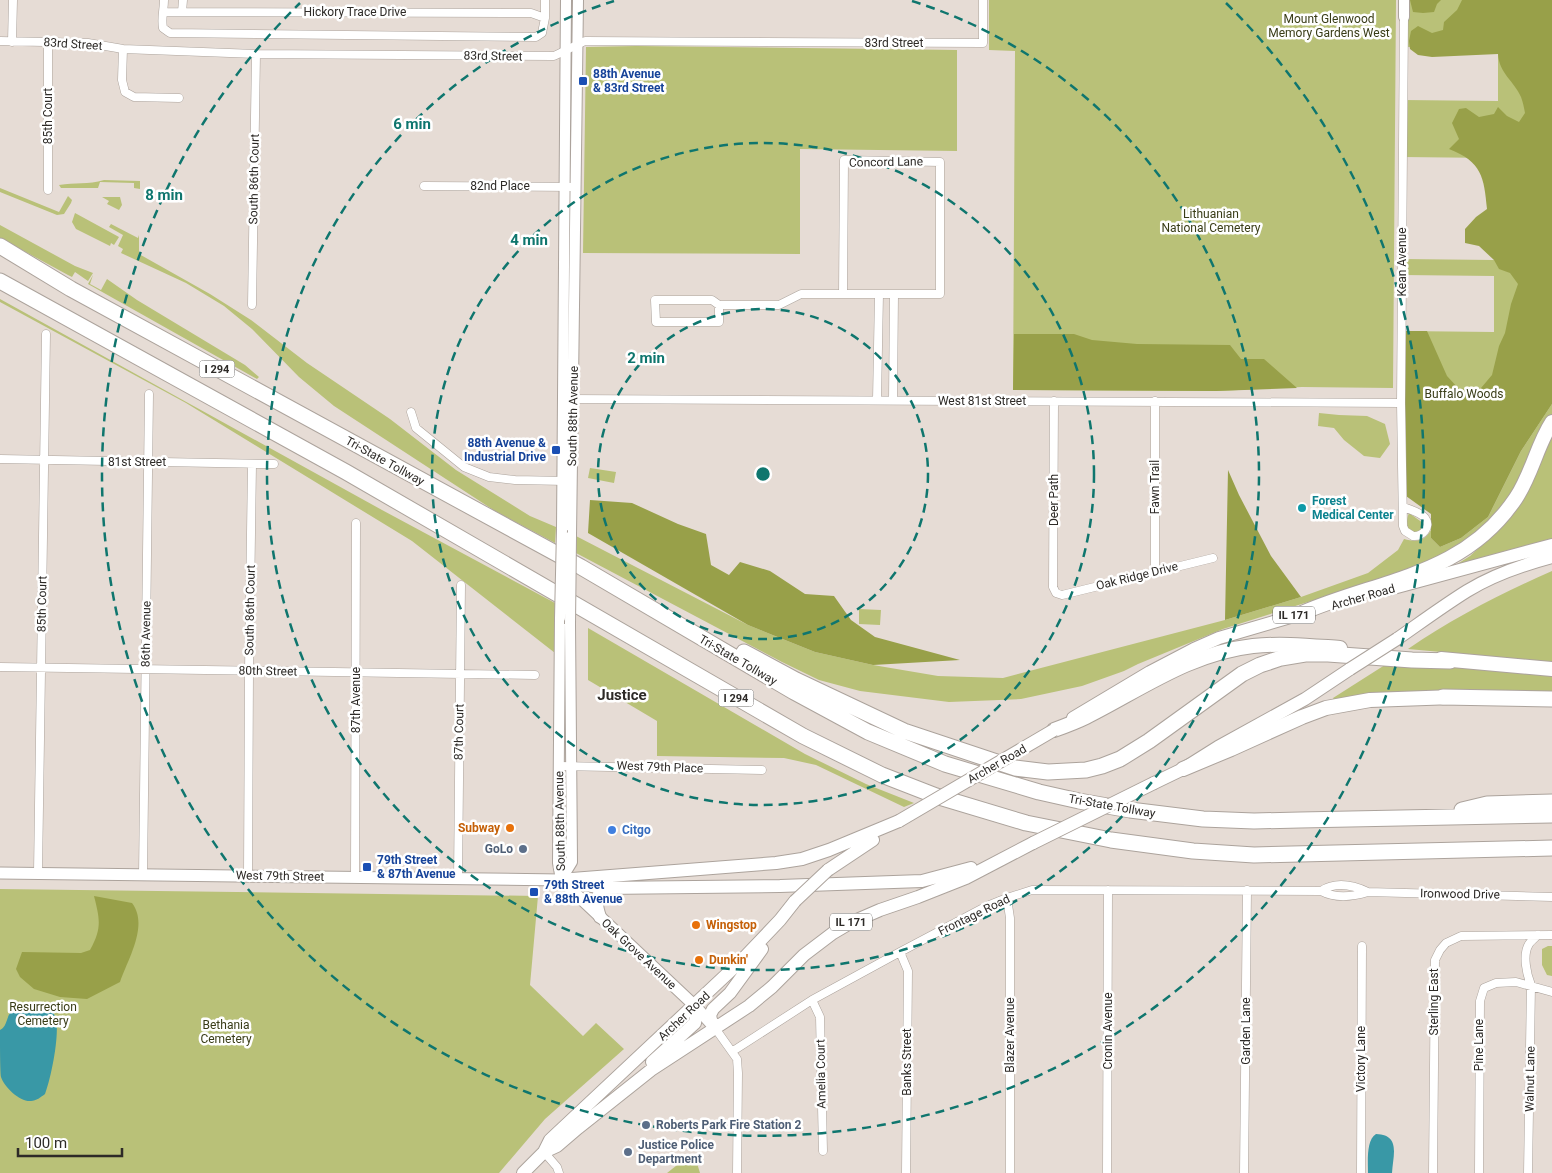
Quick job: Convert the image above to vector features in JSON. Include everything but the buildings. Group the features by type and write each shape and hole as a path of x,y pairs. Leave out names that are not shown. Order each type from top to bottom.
{"highway":[{"name":"Tri-State Tollway","path":"0,246 71,289 581,567 670,621 794,692 868,732 945,764 1039,792 1130,810 1203,819 1254,821 1552,814"},
{"name":"I 294","path":"0,282 346,472 803,736 882,775 936,796 1026,823 1111,840 1193,851 1254,855 1552,848"},
{"path":"1302,613 1432,567 1467,548 1496,523 1516,498 1526,481 1552,422"},
{"path":"670,621 714,636 796,680 904,731 1015,768 1048,772 1086,770 1120,759 1242,674 1281,658 1305,654 1328,654 1552,669"},
{"path":"1054,730 1086,717 1181,666 1201,658 1251,646 1293,644 1410,653 1450,661"},
{"path":"1183,769 1302,716 1326,708 1370,700 1487,695 1552,695"},
{"path":"1443,697 1552,699"},
{"path":"1428,817 1487,804 1552,802"}],"main road":[{"name":"Archer Road","path":"523,1173 544,1152 550,1140 755,948 795,901 828,870 899,821 1116,692 1194,649 1219,638 1302,613 1552,544"},
{"path":"561,880 603,888 780,886 906,882 939,878 968,869 1033,843 1183,769 1218,747 1305,699 1468,591 1512,569 1552,557"},
{"path":"561,880 776,863 802,859 899,821"},
{"name":"Archer Road","path":"544,1152 557,1146 620,1094 664,1061 749,1006 810,950 838,929 880,910 949,885 1009,854"},
{"name":"West 79th Street","path":"0,873 561,880"},
{"name":"Oak Grove Avenue","path":"561,880 715,1028"},
{"path":"600,917 596,906 597,899 603,888"},
{"path":"715,1028 710,1015 713,1009 730,993 769,940 780,920"},
{"path":"620,1094 647,1066 695,1022 694,1006"}],"street":[{"path":"12,42 13,0"},
{"path":"164,0 164,12 161,20 163,28 170,33 180,34 536,37 542,33 546,0"},
{"path":"182,12 183,0"},
{"name":"South 88th Avenue","path":"561,880 572,862 570,624 567,533 570,187 566,0"},
{"name":"South 88th Avenue","path":"570,187 578,0"},
{"name":"83rd Street","path":"0,41 88,43 123,49 256,54 554,56 585,41 983,43 983,0"},
{"path":"1404,0 1404,17"},
{"name":"Hickory Trace Drive","path":"164,12 531,13 545,18"},
{"name":"Kean Avenue","path":"1404,17 1401,402 1404,507"},
{"name":"85th Court","path":"48,42 48,190"},
{"path":"123,49 122,80 125,92 134,97 179,98"},
{"name":"South 86th Court","path":"252,304 256,54"},
{"name":"Concord Lane","path":"719,306 719,322 656,322 655,300 712,300 719,306 780,305 801,294 842,294 879,294 894,294 940,294 940,162 844,160 842,294"},
{"name":"82nd Place","path":"424,186 570,187"},
{"path":"877,400 879,294"},
{"path":"893,400 894,294"},
{"name":"85th Court","path":"38,873 46,334"},
{"name":"86th Avenue","path":"143,875 149,394"},
{"name":"West 81st Street","path":"568,399 1401,402"},
{"name":"Deer Path","path":"1054,401 1053,587 1056,593 1062,595"},
{"name":"Fawn Trail","path":"1155,402 1155,572"},
{"path":"411,412 416,428 464,467 489,477 515,480 567,481"},
{"name":"81st Street","path":"0,460 274,464"},
{"name":"South 86th Court","path":"248,876 252,464"},
{"name":"87th Avenue","path":"355,877 356,523"},
{"name":"South 88th Avenue","path":"561,880 558,863 560,618 567,533"},
{"name":"Oak Ridge Drive","path":"1062,595 1213,558"},
{"name":"87th Court","path":"458,878 461,585"},
{"name":"80th Street","path":"0,667 535,675"},
{"name":"West 79th Place","path":"559,766 762,770"},
{"name":"Frontage Road","path":"732,1051 812,1000 900,952 1007,898 1032,890 1247,890"},
{"name":"Cronin Avenue","path":"1107,1173 1108,890"},
{"name":"Ironwood Drive","path":"1247,890 1321,891 1330,896 1354,896 1368,892 1552,897"},
{"name":"Garden Lane","path":"1244,1173 1247,890"},
{"name":"Blazer Avenue","path":"1007,898 1010,918 1010,1173"},
{"name":"Walnut Lane","path":"1528,1173 1531,985 1527,975 1527,951 1529,944 1538,935"},
{"name":"Sterling East","path":"1433,1173 1435,960 1440,950 1446,944 1461,936 1552,935"},
{"name":"Victory Lane","path":"1361,1173 1362,946"},
{"name":"Banks Street","path":"900,952 908,971 906,1173"},
{"name":"Pine Lane","path":"1478,1173 1480,1002 1484,988 1496,983 1516,982 1552,992"},
{"name":"Amelia Court","path":"812,1000 820,1017 823,1151"},
{"name":"Oak Grove Avenue","path":"715,1028 737,1059 737,1173"},
{"path":"544,1152 558,1167 559,1173"}],"green space":[{"name":"Lithuanian National Cemetery","path":"989,0 1396,0 1393,388 1302,387 1216,391 1013,390 1015,51 989,50"},
{"name":"Buffalo Woods","path":"1402,0 1552,0 1552,353 1439,505 1402,478 1403,331 1494,332 1494,276 1403,275 1403,259 1494,260 1494,158 1403,157 1403,100 1498,101 1498,47 1404,47"},
{"path":"1410,0 1441,0 1434,12 1423,13 1413,12"},
{"name":"Buffalo Woods","path":"1462,0 1552,0 1552,404 1521,451 1488,517 1461,538 1440,547 1431,538 1431,514 1406,496 1405,331 1427,331 1447,376 1459,389 1481,388 1492,375 1518,284 1510,273 1499,269 1494,260 1479,246 1465,243 1465,229 1487,209 1486,198 1482,179 1475,165 1460,154 1449,149 1459,139 1452,123 1459,109 1466,108 1479,117 1494,114 1498,107 1507,116 1519,122 1525,113 1521,97 1504,72 1498,54 1432,57 1418,55 1410,49 1411,31 1418,26 1432,33 1443,30 1444,22 1457,10"},
{"path":"586,47 957,50 957,151 800,149 800,254 583,253"},
{"path":"104,180 140,181 140,189 134,188 134,183 100,182 98,188 61,188 59,185 92,182"},
{"path":"0,188 59,212 68,196 72,200 64,214 57,215 0,192"},
{"path":"102,197 120,197 122,205 119,210 107,204 109,201"},
{"path":"75,213 119,237 114,245 111,243 110,246 76,229 72,222"},
{"path":"111,224 138,238 139,235 139,254 210,294 251,320 307,363 390,419 456,470 530,516 556,527 555,543 495,511 334,406 299,377 252,329 224,306 186,283 121,253 123,249 118,246 123,235 109,227"},
{"path":"0,225 75,266 93,273 88,281 75,272 72,277 68,275 0,238"},
{"path":"93,275 90,284 101,290 107,279 137,300 245,365 259,377 257,379 88,284"},
{"path":"0,299 382,510 555,603 555,653 412,541 186,403 0,302"},
{"path":"1014,334 1074,334 1092,340 1137,344 1230,345 1241,359 1264,359 1297,388 1216,391 1013,390"},
{"path":"1552,404 1552,414 1522,480 1473,540 1406,571 1223,629 1124,671 1082,686 1021,699 949,702 860,691 819,680 576,553 576,536 748,625 815,652 873,665 938,676 1003,678 1225,620 1301,597 1368,573 1398,550 1404,539 1412,541 1423,539 1431,530 1431,538 1440,547 1461,538 1488,517 1521,451"},
{"path":"1319,413 1367,416 1385,424 1390,444 1380,458 1364,456 1344,440 1334,428 1318,426"},
{"path":"1552,428 1552,539 1454,566 1470,556 1494,534"},
{"path":"590,468 616,472 614,483 588,478"},
{"path":"1228,470 1271,556 1301,597 1225,620"},
{"path":"590,500 632,503 678,524 706,534 711,565 729,575 740,562 770,571 805,594 834,596 851,620 875,637 960,660 873,665 815,652 748,625 588,533"},
{"path":"1409,513 1423,523 1422,532 1412,533 1410,531 1407,524"},
{"path":"1552,571 1552,662 1408,649 1478,607"},
{"path":"859,609 881,610 880,625 859,624"},
{"path":"588,628 805,754 866,784 914,803 904,807 816,765 784,758 657,756 657,721 588,680"},
{"path":"1388,663 1552,674 1552,692 1335,702 1333,698"},
{"name":"Bethania Cemetery","path":"0,889 538,896 530,985 583,1036 596,1023 624,1049 545,1119 499,1173 0,1173"},
{"path":"94,896 132,903 137,912 138,932 120,982 87,999 60,997 34,989 20,977 16,969 22,952 81,953 90,950 97,936 99,924"},
{"path":"1552,946 1552,976 1547,975 1542,965 1542,949"},
{"path":"681,1162 697,1163 700,1173 667,1173"}],"water":[{"path":"36,1003 47,1007 55,1016 57,1023 56,1043 45,1094 37,1100 27,1101 9,1089 1,1077 0,1030 4,1027 11,1012 15,1009"},
{"path":"1376,1134 1384,1135 1392,1142 1394,1153 1392,1173 1368,1173 1369,1146"}],"place":[{"name":"88th Avenue & 83rd Street","path":"583,81"},
{"name":"88th Avenue & Industrial Drive","path":"556,450"},
{"name":"Forest Medical Center","path":"1302,508"},
{"name":"Subway","path":"510,828"},
{"name":"Citgo","path":"612,830"},
{"name":"GoLo","path":"523,849"},
{"name":"79th Street & 87th Avenue","path":"367,867"},
{"name":"79th Street & 88th Avenue","path":"534,892"},
{"name":"Wingstop","path":"696,925"},
{"name":"Dunkin'","path":"699,960"},
{"name":"Roberts Park Fire Station 2","path":"646,1125"},
{"name":"Justice Police Department","path":"628,1152"}],"district":[{"name":"Justice","path":"622,695"}],"park label":[{"name":"Mount Glenwood Memory Gardens West","path":"1329,26"},
{"name":"Resurrection Cemetery","path":"43,1014"}]}
